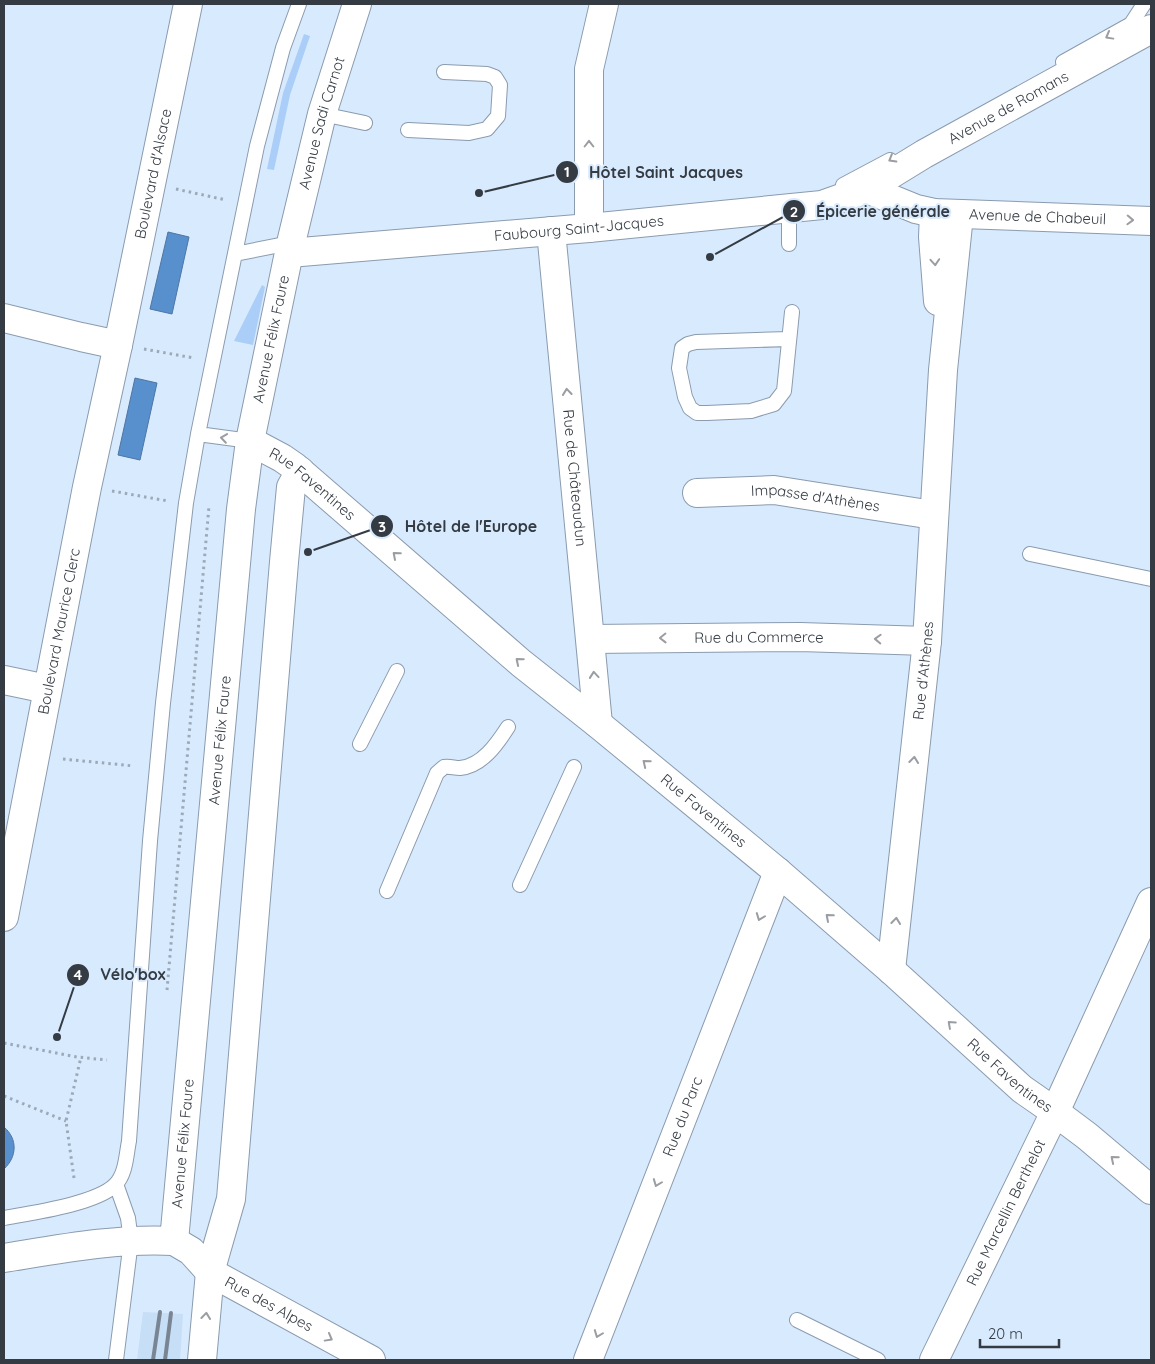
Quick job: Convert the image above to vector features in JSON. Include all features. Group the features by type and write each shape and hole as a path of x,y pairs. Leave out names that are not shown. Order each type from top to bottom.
{"street":[{"name":"Boulevard d'Alsace","path":"118,345 188,4"},
{"name":"Avenue Sadi Carnot","path":"290,248 322,114 357,4"},
{"path":"589,222 589,69 604,4"},
{"name":"Avenue de Romans","path":"867,189 924,154 1151,29"},
{"name":"Faubourg Saint-Jacques","path":"290,248 552,231 589,222 789,209 822,205 867,189"},
{"name":"Avenue de Chabeuil","path":"867,189 916,209 946,214 1151,221"},
{"name":"Rue d'Athènes","path":"891,970 927,641 943,370 946,214"},
{"name":"Rue de Châteaudun","path":"552,231 591,639 594,730"},
{"name":"Avenue Félix Faure","path":"174,1241 241,509 250,441 290,248"},
{"path":"4,318 118,345"},
{"name":"Boulevard Maurice Clerc","path":"4,917 87,487 118,345"},
{"name":"Rue Faventines","path":"250,441 282,458 300,472 435,598 538,686 778,872 891,970 1022,1089 1087,1136 1151,1190"},
{"path":"202,1360 210,1272 232,1194 291,487 300,472"},
{"name":"Impasse d'Athènes","path":"697,493 774,490 934,515"},
{"name":"Rue du Commerce","path":"591,639 800,637 927,641"},
{"path":"4,680 48,689"},
{"name":"Rue du Parc","path":"588,1360 778,872"},
{"name":"Rue Marcellin Berthelot","path":"934,1360 1055,1112 1151,902"},
{"path":"4,1258 71,1247 131,1241 174,1241"},
{"name":"Rue des Alpes","path":"174,1241 191,1251 210,1272 371,1360"}],"lane":[{"path":"4,1218 56,1208 105,1192 116,1184 124,1169 129,1141 146,886 160,731 186,503 198,434 262,127 283,48 299,4"},
{"path":"1054,67 1131,24 1144,4"},
{"path":"408,130 469,133 487,129 498,116 500,85 495,77 487,74 444,72"},
{"path":"235,254 589,222 794,198 824,192 852,181 1037,76"},
{"path":"322,114 365,124"},
{"path":"789,209 789,244"},
{"path":"789,339 696,342 682,348 679,368 685,397 690,408 698,413 751,412 774,404 784,391 792,312"},
{"path":"198,434 250,441"},
{"path":"1030,554 1151,579"},
{"path":"360,744 397,671"},
{"path":"387,891 436,773 444,767 460,768 480,760 494,748 508,727"},
{"path":"520,885 574,767"},
{"path":"116,1184 128,1218 131,1241 116,1360"},
{"path":"797,1320 878,1360"}],"path":[{"path":"151,184 231,201"},
{"path":"118,345 197,359"},
{"path":"87,487 169,501"},
{"path":"166,999 209,506"},
{"path":"35,756 134,766"},
{"path":"4,1043 107,1060"},
{"path":"74,1178 66,1121 81,1057"},
{"path":"4,1096 66,1121"}],"shaded area":[{"path":"304,34 310,36 290,95 274,170 267,169 283,93"},
{"path":"168,232 189,237 172,314 150,309"},
{"path":"262,285 265,287 253,345 234,341"},
{"path":"135,378 157,383 140,460 118,455"},
{"path":"4,1127 12,1137 14,1148 11,1159 4,1169"},
{"path":"143,1312 183,1314 180,1360 137,1360"}],"railway":[{"path":"153,1360 160,1312"},
{"path":"165,1360 171,1313"}],"place":[{"name":"Hôtel Saint Jacques","path":"479,193"},
{"name":"Épicerie générale","path":"710,257"},
{"name":"Hôtel de l'Europe","path":"308,552"},
{"name":"Vélo'box","path":"57,1037"}]}
